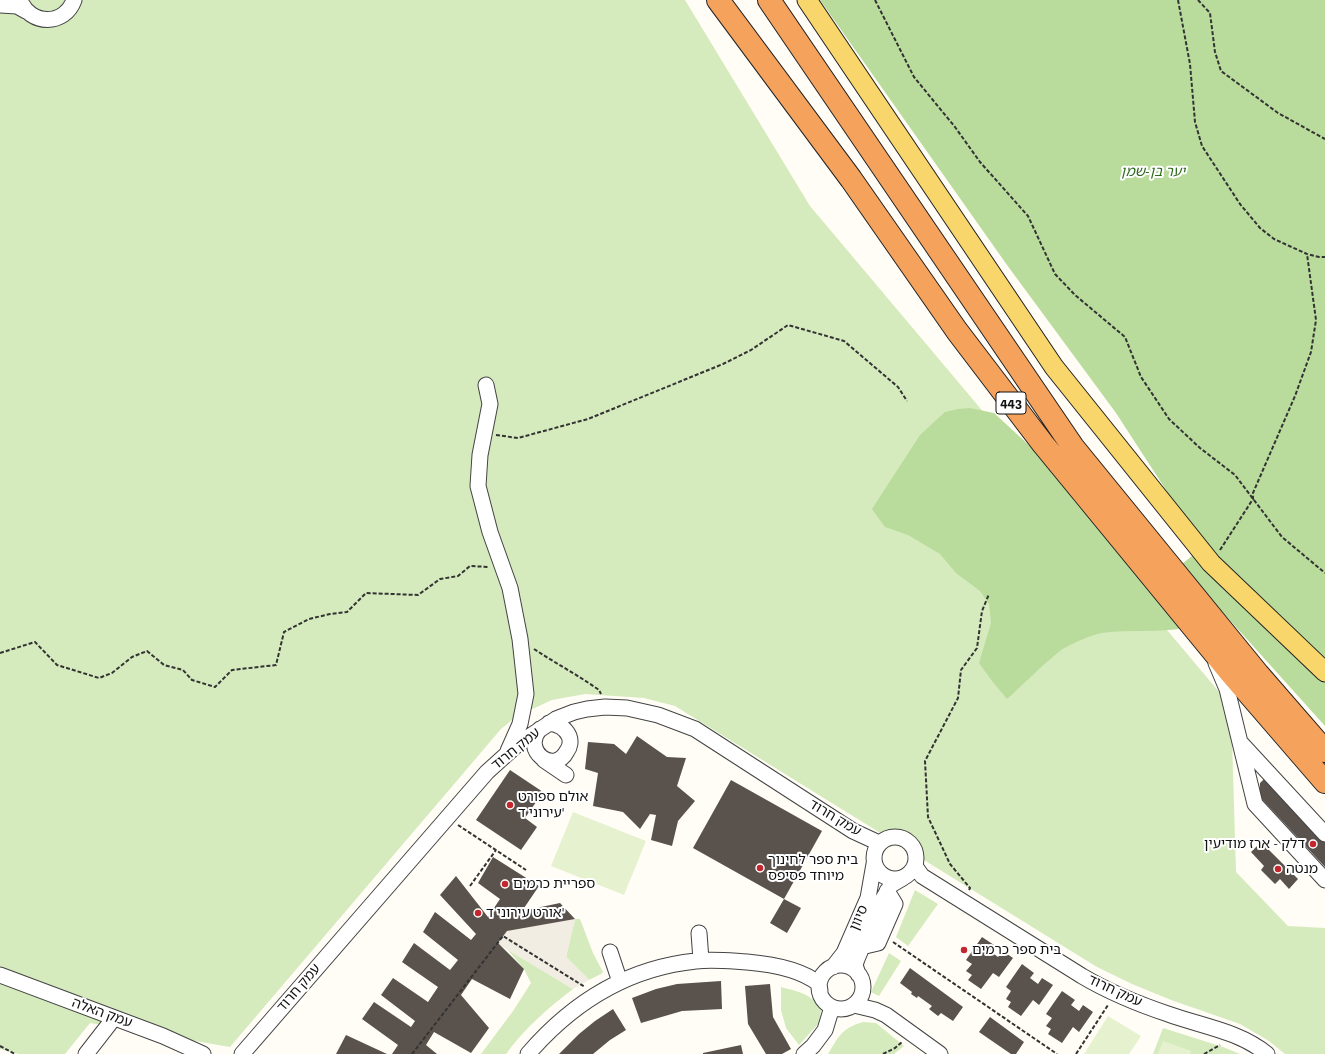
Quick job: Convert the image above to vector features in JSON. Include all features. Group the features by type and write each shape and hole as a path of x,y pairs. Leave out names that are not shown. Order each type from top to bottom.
{"highway":[{"name":"443","path":"718,0 851,179 956,331 1042,444 1209,646 1325,782"},
{"name":"443","path":"769,0 1073,447 1258,674 1325,751"}],"main road":[{"path":"807,0 1054,367 1210,563 1325,672"}],"street":[{"path":"0,5 23,5 37,18 51,20 63,15 75,2"},
{"path":"486,385 490,404 480,455 478,486 490,532 510,588 520,639 526,694 520,724 508,752"},
{"path":"1209,646 1227,690 1255,804 1325,880"},
{"name":"עמק חרוד","path":"242,1054 488,772 508,752 544,726 574,712 605,707 627,708 658,715 695,729 853,831 879,843"},
{"path":"544,760 552,761 561,759 565,756 569,748 570,739 565,730 557,724 544,726 535,736 534,747 536,752 544,760 566,775"},
{"path":"1240,741 1325,834"},
{"path":"894,836 906,839 912,844 916,851 917,858 915,866 910,874 896,880 884,876 878,871 874,864 874,857 875,850 879,843 886,838 894,836"},
{"name":"סיוון","path":"833,967 844,953 868,898 874,864"},
{"name":"עמק חרוד","path":"915,866 922,876 1082,976 1116,994 1168,1014 1250,1042 1267,1054"},
{"name":"סיוון","path":"858,974 855,965 861,947 881,902 891,886 903,878"},
{"path":"861,947 878,943 895,904 887,891"},
{"path":"699,933 701,960"},
{"path":"610,952 620,982"},
{"path":"528,1054 554,1026 575,1008 596,994 645,971 670,964 701,960 727,960 758,963 795,971 812,978 819,984 820,991 822,998 832,1007 839,1009 854,1005 859,1000 863,988 862,980 853,969 838,965 825,972 822,976 820,991"},
{"name":"עמק האלה","path":"0,976 163,1036 203,1054"},
{"path":"854,1005 875,1010 886,1015 940,1054"},
{"path":"804,1054 813,1046 826,1030 832,1007"},
{"path":"86,1054 114,1018"}],"path":[{"path":"875,0 914,77 955,127 980,162 1028,216 1055,274 1075,295 1125,337 1140,377 1169,419 1200,448 1234,475 1282,537 1325,573"},
{"path":"1178,0 1190,64 1195,122 1202,146 1240,204 1260,228 1274,239 1307,254 1325,257"},
{"path":"1198,0 1210,13 1215,52 1221,71 1278,113 1325,139"},
{"path":"1210,563 1253,499 1253,493 1295,396 1311,352 1316,320 1307,254"},
{"path":"485,434 518,438 588,419 723,364 752,350 788,325 844,341 898,387 907,401"},
{"path":"0,653 35,642 57,665 99,678 112,672 132,657 147,651 164,665 183,670 192,680 215,687 232,670 276,665 284,632 309,619 347,612 366,593 418,595 440,579 458,576 470,566 502,567"},
{"path":"962,901 970,888 950,864 928,817 925,761 958,698 961,670 977,648 982,611 989,594"},
{"path":"520,639 556,664 577,675 599,690 605,707"},
{"path":"447,818 526,870"},
{"path":"470,886 496,850"},
{"path":"882,934 1057,1054"},
{"path":"412,1054 503,936 581,984"},
{"path":"1076,1054 1116,994"},
{"path":"883,1054 895,1048 912,1034"},
{"path":"0,1046 16,1054"}],"green space":[{"path":"0,0 685,0 810,206 1231,706 1236,872 1288,926 1325,928 1325,1054 1285,1054 1269,1041 1240,1024 1171,1000 1132,984 1097,967 675,706 644,698 585,694 552,700 517,716 501,729 230,1047 90,1023 65,1054 19,1054 0,1049"},
{"name":"יער בן-שמן","path":"820,0 1325,0 1325,726 1209,597 1182,564 1203,547 1116,413 1007,265"},
{"path":"970,408 994,413 1044,459 1075,502 1185,628 1102,633 1086,638 1060,651 1007,699 979,663 991,623 989,604 980,591 956,573 940,554 908,535 885,527 872,509 920,435 945,412"},
{"path":"573,812 646,841 624,895 551,866"},
{"path":"915,890 938,904 908,946 896,937"},
{"path":"575,919 580,919 593,953 603,972 589,980 566,957"},
{"path":"507,949 573,989 537,1019 506,1054 481,1054 513,1011 531,983 524,969"},
{"path":"889,953 901,961 879,996 871,992"},
{"path":"781,987 804,994 813,1000 821,1010 819,1023 799,1045 786,1028 781,1010"},
{"path":"1108,1016 1141,1036 1129,1054 1084,1054"},
{"path":"863,1022 876,1023 904,1046 894,1054 828,1054 835,1042 846,1030"},
{"path":"1163,1028 1223,1047 1240,1054 1153,1054"},
{"path":"1163,1041 1191,1051 1190,1054 1158,1054"}],"shaded area":[{"path":"575,919 566,957 589,980 573,989 498,944 507,931"}],"building":[{"path":"637,736 667,757 686,758 677,786 695,801 678,821 672,846 651,840 656,815 650,814 640,829 623,812 593,806 598,773 585,769 588,742 614,744 626,754"},
{"name":"אולם ספורט עירוני ד'","path":"510,770 543,792 525,818 537,827 521,850 476,820"},
{"path":"1267,776 1325,838 1325,867 1259,796 1260,783"},
{"path":"731,780 822,831 784,899 693,848"},
{"path":"1261,842 1298,879 1289,889 1280,879 1275,884 1261,870 1264,866 1251,852"},
{"path":"493,857 539,886 522,911 560,903 575,919 507,931 498,943 524,969 510,999 472,979 461,995 489,1028 471,1053 434,1032 426,1045 437,1054 392,1054 398,1045 362,1019 374,1002 411,1027 415,1021 381,995 393,978 428,1002 438,987 402,962 414,943 450,970 458,960 423,932 435,912 471,940 476,934 440,895 456,876 488,917 500,899 478,883"},
{"path":"784,899 801,908 787,933 770,923"},
{"path":"982,937 994,945 990,951 998,957 1003,951 1013,958 999,977 993,973 981,989 968,980 972,975 966,971 972,964 966,960"},
{"path":"1022,964 1034,973 1030,978 1038,984 1042,978 1053,985 1039,1005 1033,1000 1021,1016 1008,1007 1011,1002 1006,999 1011,991 1006,987"},
{"path":"910,968 963,1007 953,1021 941,1013 938,1016 929,1009 932,1006 918,996 917,998 911,994 912,992 900,983"},
{"path":"721,981 722,1009 682,1011 641,1023 632,998 656,989 677,984"},
{"path":"770,984 773,1017 791,1049 782,1054 766,1054 748,1024 745,986"},
{"path":"1062,991 1075,1000 1071,1005 1079,1011 1083,1005 1093,1012 1079,1032 1073,1027 1062,1043 1048,1034 1051,1029 1046,1026 1052,1018 1046,1014"},
{"path":"613,1009 626,1030 610,1040 593,1054 559,1054 579,1034"},
{"path":"990,1017 1024,1042 1016,1054 1011,1054 979,1032"},
{"path":"346,1035 387,1054 336,1054"},
{"path":"741,1045 743,1054 703,1054 703,1053"}],"place":[{"name":"אולם ספורט עירוני ד'","path":"510,805"},
{"name":"דלק - ארז מודיעין","path":"1313,844"},
{"name":"בית ספר לחינוך מיוחד פסיפס","path":"760,868"},
{"name":"מנטה","path":"1278,869"},
{"name":"ספריית כרמים","path":"505,884"},
{"name":"אורט עירוני ד'","path":"478,913"},
{"name":"בית ספר כרמים","path":"964,950"}]}
